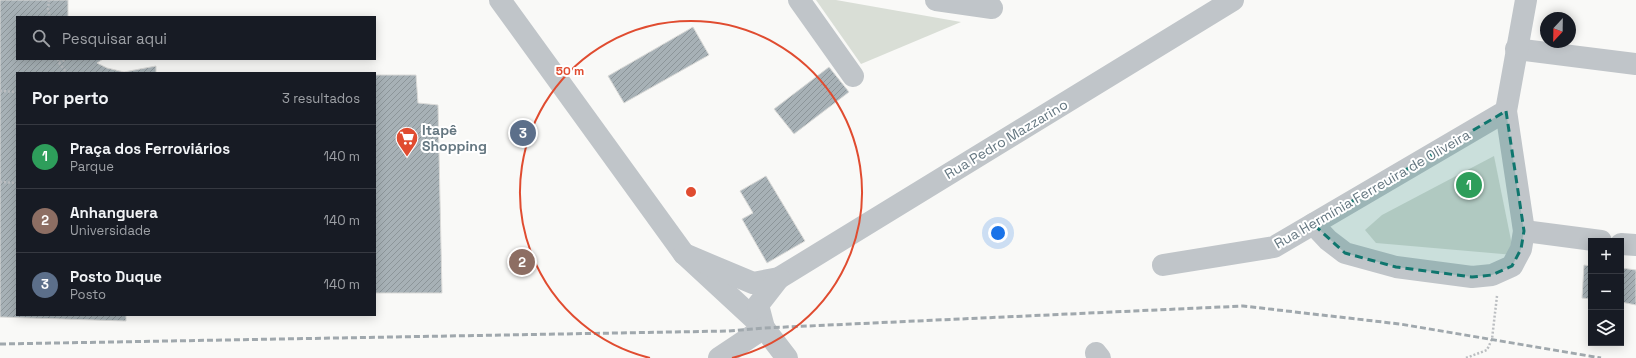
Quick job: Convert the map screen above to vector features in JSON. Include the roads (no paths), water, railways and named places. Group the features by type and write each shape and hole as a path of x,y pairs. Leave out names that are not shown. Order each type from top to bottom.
{"street":[{"path":"500,0 684,254 764,328 787,358"},
{"path":"799,0 852,76"},
{"path":"936,0 992,8"},
{"name":"Rua Pedro Mazzarino","path":"684,254 753,283 779,278 1233,0"},
{"path":"1313,224 1328,240 1345,253 1396,267 1472,277 1492,276 1512,266 1521,249 1524,231 1506,111 1516,48 1526,0"},
{"path":"1516,48 1636,64"},
{"name":"Rua Hermínia Ferreuira de Oliveira","path":"1162,265 1274,247 1506,111"},
{"path":"1524,231 1588,239"},
{"path":"1624,244 1636,245"},
{"name":"Rua Pedro Mazzarino","path":"764,328 758,305 779,278"},
{"path":"719,358 764,328"}],"railway":[{"path":"0,344 728,331 764,328 1243,306 1400,324 1601,358"}],"place":[{"name":"Posto Duque","path":"523,133"},
{"name":"Itapê Shopping","path":"407,158"},
{"name":"Praça dos Ferroviários","path":"1469,185"},
{"name":"Anhanguera","path":"522,262"}]}
